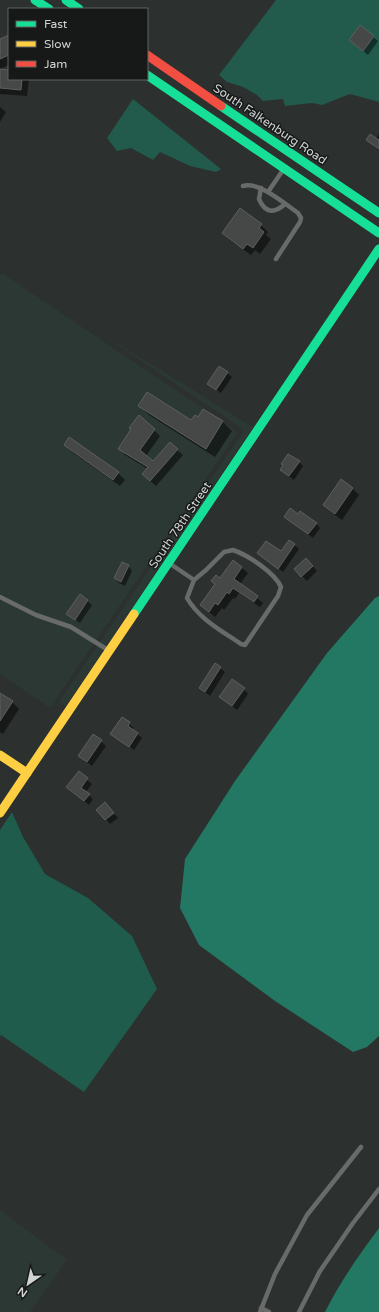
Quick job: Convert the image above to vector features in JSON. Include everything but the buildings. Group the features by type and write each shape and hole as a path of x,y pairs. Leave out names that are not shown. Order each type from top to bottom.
{"street":[{"path":"35,0 47,8"},
{"path":"66,0 78,8"},
{"name":"South Falkenburg Road","path":"148,56 379,213"},
{"path":"148,76 379,232"},
{"name":"South 78th Street","path":"0,813 379,249"},
{"path":"0,755 26,773"}],"lane":[{"path":"268,192 284,168"},
{"path":"244,186 248,184 261,188 298,213 301,218 300,222 276,259"},
{"path":"261,188 259,199 261,205 265,209 271,211 276,210 285,204"},
{"path":"233,550 242,553 266,571 278,582 281,587 278,596 245,645 241,644 200,616 192,607 188,598 194,580 224,552 233,550"},
{"path":"169,563 194,580"},
{"path":"0,598 36,615 71,627 109,651"},
{"path":"269,1312 260,1310 275,1274 308,1215 361,1147"},
{"path":"299,1312 320,1271 353,1223 379,1189"}],"shaded area":[{"path":"276,0 379,0 379,102 350,94 322,105 312,103 285,106 283,99 263,101 257,95 243,87 227,82 219,75"},
{"path":"133,99 221,169 216,172 190,166 160,152 153,160 131,148 117,151 107,138"},
{"path":"2,273 238,432 50,708 0,674 0,276"},
{"path":"94,329 253,427 66,706 59,702 243,432 241,428"},
{"path":"379,596 379,1036 367,1047 353,1052 275,1001 199,945 180,908 185,859 235,781 327,653 375,598"},
{"path":"12,812 23,837 45,874 88,898 132,936 157,989 84,1092 1,1035 0,1037 0,830"},
{"path":"0,1210 67,1260 30,1312 0,1312"},
{"path":"379,1228 379,1312 325,1312 350,1269"}],"traffic: fast":[{"path":"35,0 47,8"},
{"path":"66,0 78,8"},
{"path":"148,76 379,233"},
{"path":"221,106 379,213"},
{"path":"134,614 379,249"}],"traffic: slow":[{"path":"0,813 134,614"},
{"path":"0,755 27,773"}],"traffic: jam":[{"path":"148,56 221,106"}]}
